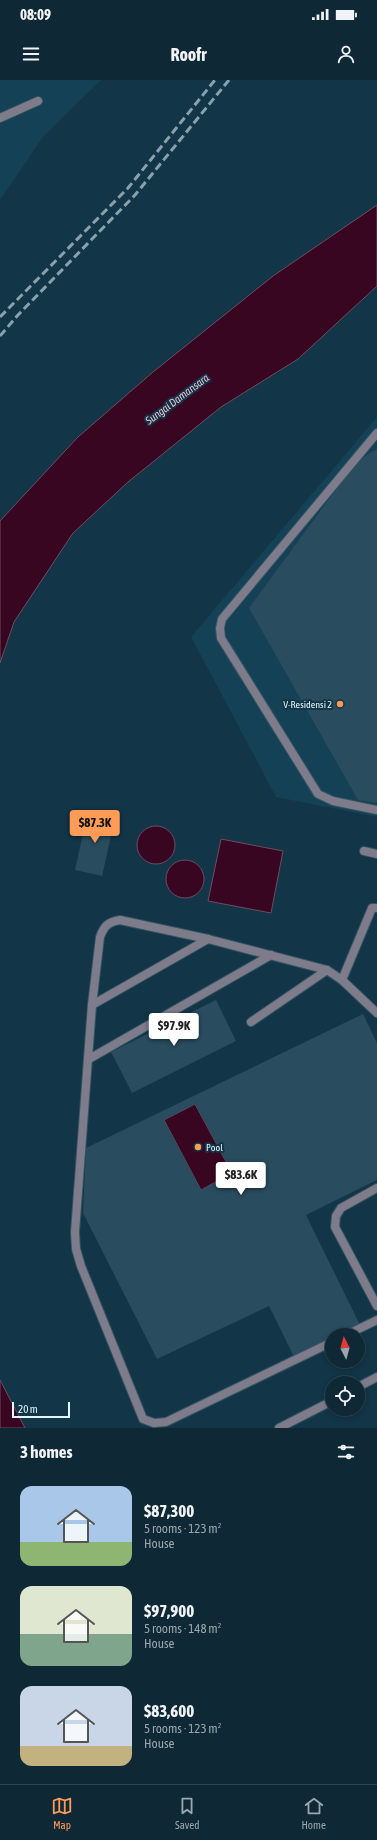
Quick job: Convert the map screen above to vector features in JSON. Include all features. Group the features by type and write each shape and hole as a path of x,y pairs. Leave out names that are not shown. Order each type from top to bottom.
{"lane":[{"path":"0,118 38,101"},
{"path":"377,433 222,619 220,628 221,638 318,794 333,801 377,810"},
{"path":"364,851 377,854"},
{"path":"342,980 372,908 377,908"},
{"path":"325,1345 166,1422 154,1423 143,1419 81,1266 76,1249 75,1232 92,1005 100,937 103,928 109,922 120,920 132,921 208,938 327,970 342,980 377,1013"},
{"path":"92,1005 208,938"},
{"path":"89,1059 271,955"},
{"path":"251,1022 327,970"},
{"path":"377,1188 341,1208 336,1216 335,1227 377,1306"},
{"path":"360,1328 377,1320"},
{"path":"366,1383 377,1377"},
{"path":"366,1383 377,1382"},
{"path":"280,1428 325,1405"}],"shaded area":[{"path":"0,80 101,80 43,137 0,200"},
{"path":"377,417 377,817 276,797 191,637"}],"water":[{"name":"Sungai Damansara","path":"377,205 377,286 298,359 221,407 128,482 73,533 14,622 0,663 0,521 78,437 153,372 273,276"},
{"path":"152,826 160,826 170,831 174,838 174,852 170,859 160,864 152,864 142,859 140,856 137,849 137,841 142,831 145,829"},
{"path":"221,839 283,851 271,913 208,901"},
{"path":"181,860 189,860 196,863 201,868 204,879 201,890 196,895 189,898 181,898 174,895 169,890 166,883 166,875 169,868 174,863"},
{"name":"Pool","path":"195,1104 232,1173 201,1190 164,1120"},
{"path":"0,1380 25,1428 0,1428"}],"building":[{"name":"V-Residensi 2","path":"377,449 377,803 358,800 249,608 357,461"},
{"path":"88,811 115,818 102,876 75,870"},
{"path":"216,1000 236,1041 132,1093 111,1052"},
{"path":"363,1014 377,1043 377,1180 306,1215 362,1328 325,1328 325,1349 297,1363 269,1306 157,1359 83,1213 86,1148","holes":["195,1104 232,1173 201,1190 164,1120"]}],"railway":[{"path":"0,317 128,188 215,80"},
{"path":"0,336 18,315 135,195 229,80"}],"place":[{"name":"V-Residensi 2","path":"340,704"},
{"name":"Pool","path":"198,1147"}]}
